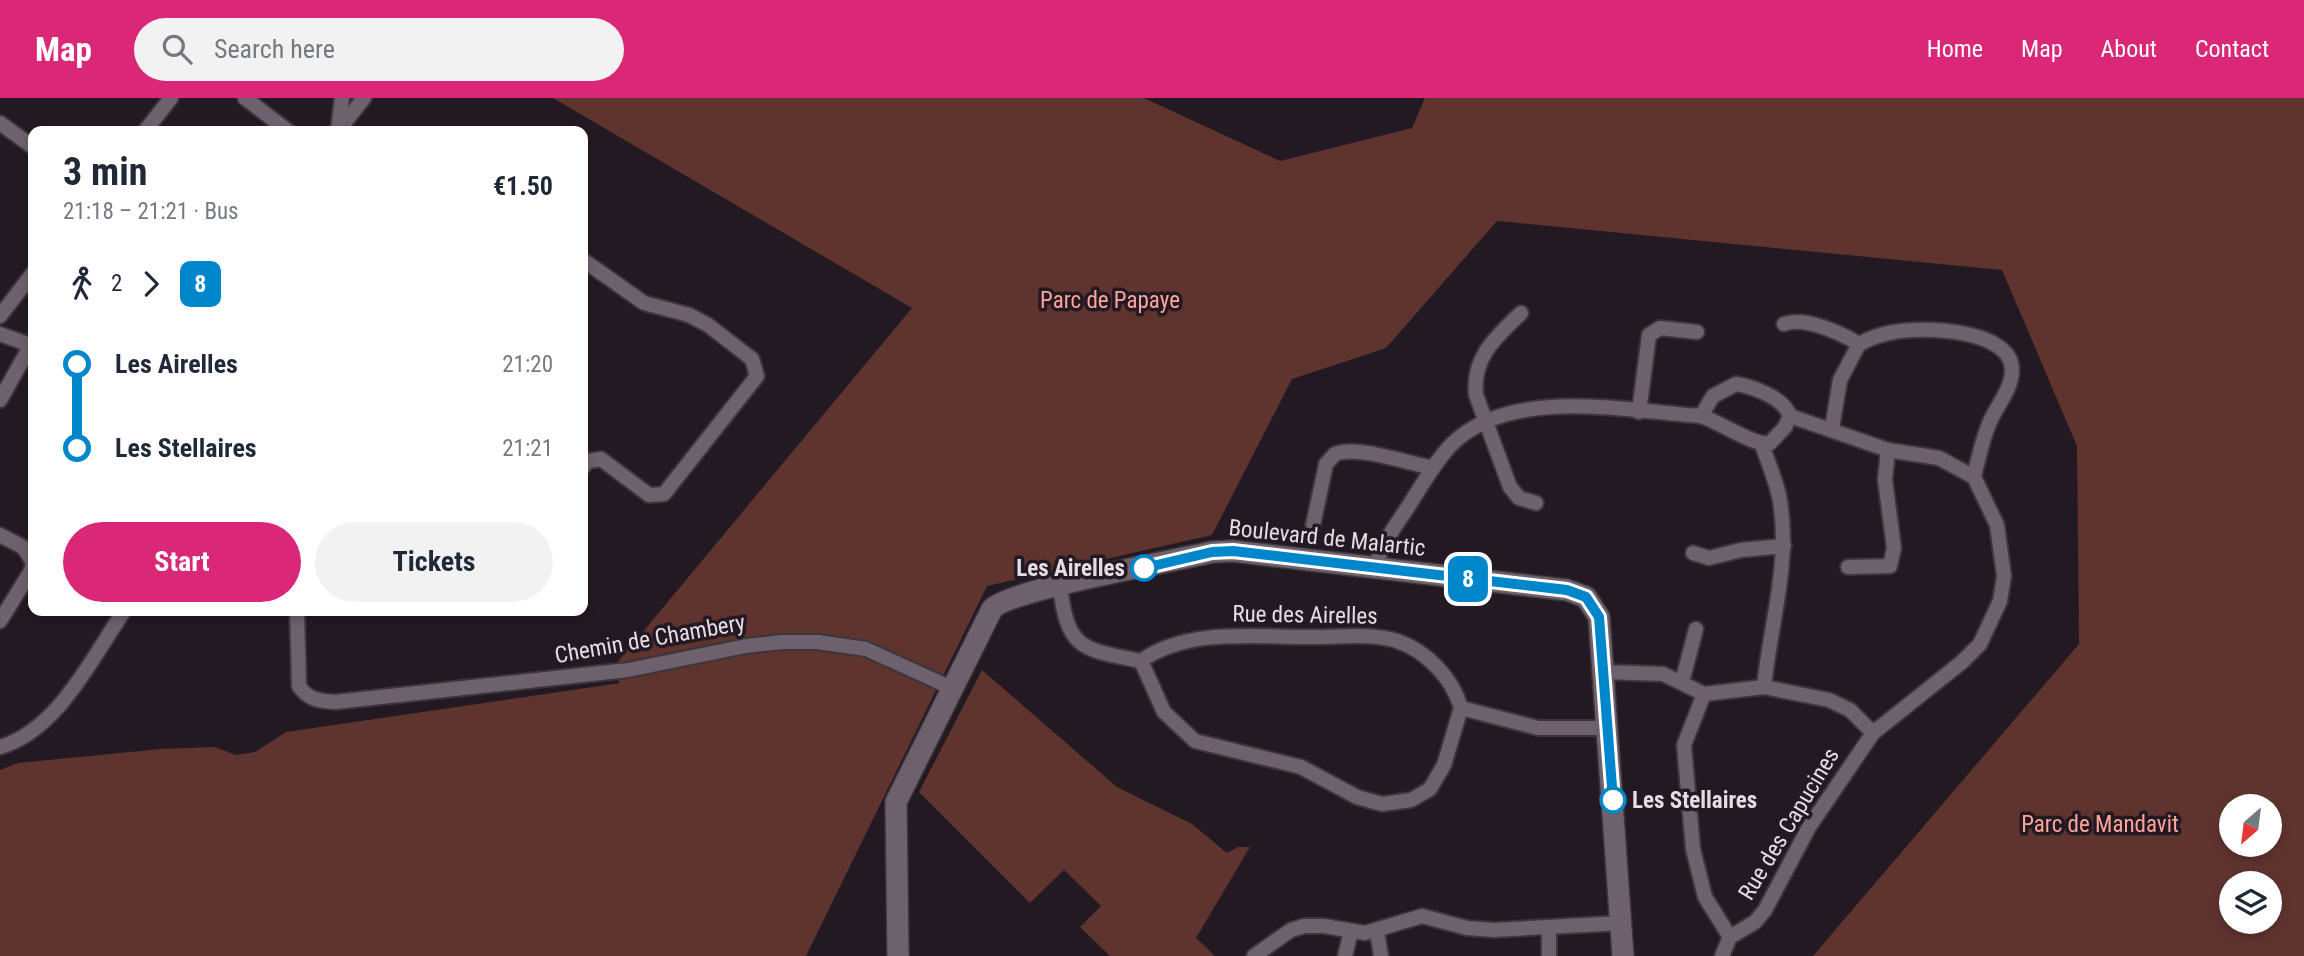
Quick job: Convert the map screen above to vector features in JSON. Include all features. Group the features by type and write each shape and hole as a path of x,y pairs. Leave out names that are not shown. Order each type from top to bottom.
{"street":[{"path":"149,126 171,98"},
{"path":"245,98 281,126"},
{"path":"339,126 342,98"},
{"path":"342,126 364,98"},
{"path":"0,123 28,143"},
{"path":"588,264 644,303 689,315 708,325 752,359 757,376 664,494 649,495 601,459 588,461"},
{"path":"0,316 28,280"},
{"path":"1521,313 1487,345 1475,382 1476,395 1510,486 1519,498 1536,503"},
{"path":"1784,324 1793,320 1848,337 1859,344"},
{"path":"1639,412 1649,335 1660,328 1697,332"},
{"path":"1701,416 1713,396 1736,384 1767,395 1784,405 1790,416 1832,428 1888,450 1939,458 1974,477 1990,422 2008,388 2012,366 2008,356 1991,342 1957,332 1895,331 1859,344 1840,380 1832,428"},
{"path":"0,334 28,344"},
{"path":"0,400 28,352"},
{"path":"1376,569 1377,561 1433,467 1452,444 1486,422 1516,409 1701,416 1725,424 1755,444 1762,445 1770,443 1785,427 1790,416"},
{"path":"1762,445 1781,505 1784,546 1783,576 1770,626 1765,687"},
{"path":"1313,525 1326,464 1335,454 1359,449 1384,459 1433,467"},
{"path":"1848,567 1890,566 1894,548 1885,480 1888,450"},
{"name":"Rue des Capucines","path":"1730,937 1755,922 1765,910 1804,834 1873,733 1962,662 1992,624 2000,601 2004,557 1997,525 1974,477"},
{"path":"0,535 23,547 28,554"},
{"path":"1693,553 1709,558 1741,550 1784,546"},
{"name":"Boulevard de Malartic","path":"898,956 896,802 992,609 999,602 1060,586 1212,552 1233,551 1567,590 1586,597 1599,617 1623,956"},
{"path":"0,621 28,576"},
{"path":"1060,586 1066,619 1078,641 1093,652 1141,661 1164,712 1195,741 1301,767 1357,797 1382,804 1411,800 1430,789 1444,765 1461,708 1538,728 1607,728"},
{"path":"0,747 19,741 47,721 120,616"},
{"name":"Chemin de Chambery","path":"297,616 298,676 305,694 318,701 335,702 628,670 746,646 799,641 866,649 954,689"},
{"path":"1682,682 1696,629"},
{"name":"Rue des Airelles","path":"1141,661 1151,654 1212,637 1388,639 1425,656 1457,694 1461,708"},
{"path":"1604,672 1649,671 1682,682 1703,694 1765,687 1841,704 1873,733"},
{"path":"1703,694 1685,744 1697,874 1705,897 1730,937 1722,956"},
{"path":"1254,956 1291,930 1304,926 1377,932 1422,916 1467,928 1549,928 1622,923"},
{"path":"1549,928 1549,956"},
{"path":"1345,956 1351,931"},
{"path":"1377,932 1381,956"}],"green space":[{"name":"Parc de Papaye","path":"553,98 1144,98 1280,161 1412,128 1425,98 2304,98 2304,956 1813,956 2079,644 2077,446 2002,270 1497,221 1386,348 1292,379 1212,535 987,586 806,956 0,956 0,770 18,763 161,749 215,747 236,755 255,752 286,732 620,683 612,669 912,308"},
{"path":"982,670 1117,787 1192,824 1227,853 1238,847 1250,847 1196,938 1215,956 1110,956 1080,927 1101,906 1064,870 1030,903 919,792"}],"bus line":[{"name":"8","path":"1144,568 1212,552 1233,551 1567,590 1586,597 1592,602 1599,617 1613,800"}],"place":[{"name":"Les Airelles","path":"1144,568"},
{"name":"Les Stellaires","path":"1613,800"}],"park label":[{"name":"Parc de Mandavit","path":"2100,824"}]}
